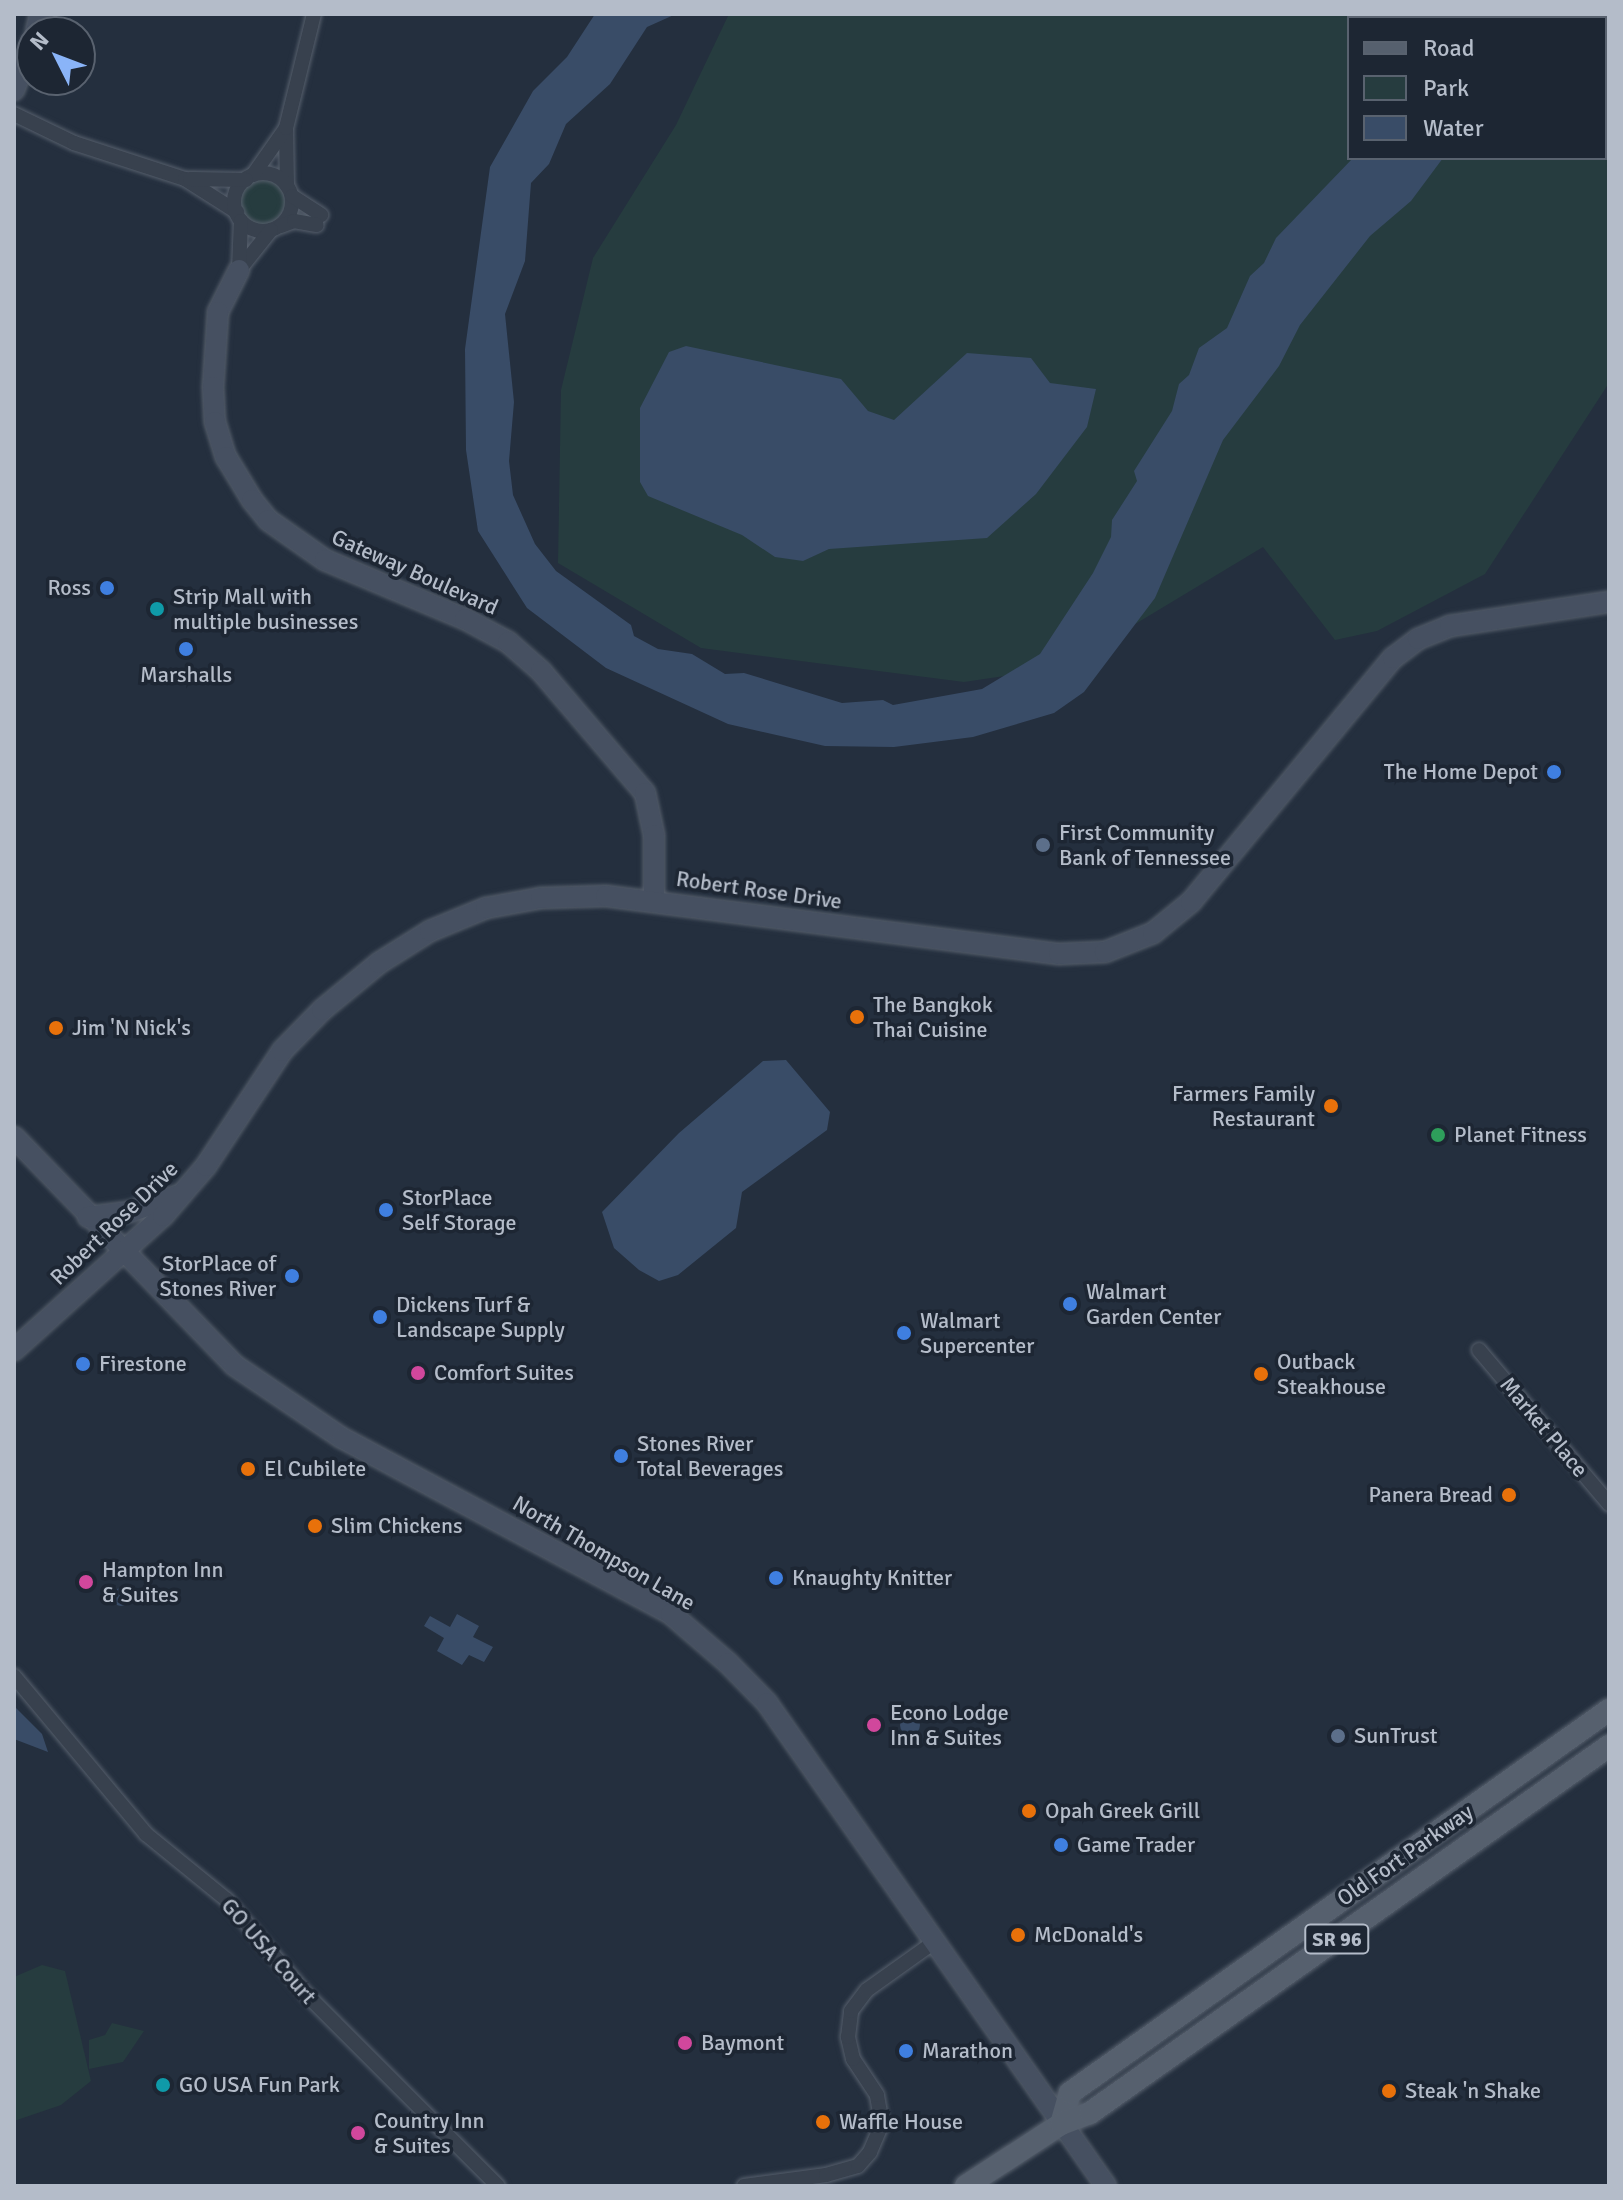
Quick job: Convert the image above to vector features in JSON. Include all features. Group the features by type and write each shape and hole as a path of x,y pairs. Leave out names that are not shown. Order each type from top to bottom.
{"main road":[{"name":"Old Fort Parkway","path":"1061,2124 1070,2093 1609,1710"},
{"name":"Old Fort Parkway","path":"966,2186 1061,2124 1090,2113 1609,1746"}],"street":[{"path":"239,270 291,212 286,128 314,14"},
{"path":"14,114 74,143 185,179 239,216 251,229 319,220 272,174 250,178 185,179"},
{"path":"239,270 239,216 235,193 250,178 286,128"},
{"name":"Gateway Boulevard","path":"239,270 218,312 212,344 213,399 226,457 252,500 268,520 325,560 465,619 508,642 541,671 645,793 654,835 654,900"},
{"name":"Robert Rose Drive","path":"14,1350 122,1254 182,1194 282,1051 379,963 430,931 486,908 541,898 654,900 1059,954 1105,952 1153,933 1191,902 1393,658 1418,639 1450,626 1609,602"},
{"name":"North Thompson Lane","path":"14,1137 122,1254 234,1365 284,1402 342,1438 601,1574 686,1627 767,1703 1106,2186"},
{"path":"88,1217 129,1212 182,1194"},
{"name":"Market Place","path":"1479,1350 1609,1504"},
{"name":"GO USA Court","path":"14,1676 146,1834 227,1900 307,1995 498,2186"},
{"path":"744,2186 826,2175 858,2166 870,2152 882,2124 877,2095 853,2059 848,2037 851,2011 867,1990 933,1943"}],"green space":[{"path":"729,14 1609,14 1609,383 1485,574 1377,631 1335,640 1263,547 1064,667 964,682 701,648 558,563 561,390 593,258 676,125"},
{"path":"263,180 279,187 286,203 279,219 263,226 247,219 240,203 247,187"},
{"path":"42,1965 65,1971 91,2081 61,2105 14,2121 14,1977"},
{"path":"112,2023 144,2031 123,2062 89,2069 89,2040 105,2035"}],"water":[{"path":"595,14 676,14 647,27 610,84 566,124 549,164 531,183 525,261 505,314 514,402 509,461 513,495 535,544 556,571 631,625 634,636 658,649 692,654 725,674 744,673 842,703 883,700 893,705 982,689 1040,654 1093,573 1111,537 1112,520 1137,481 1134,471 1172,411 1179,384 1189,375 1199,348 1227,328 1250,276 1264,263 1276,238 1351,160 1442,160 1411,201 1370,236 1300,325 1279,366 1223,440 1155,598 1084,692 1054,713 973,737 894,747 825,746 728,724 606,668 527,608 478,531 466,450 465,349 490,167 533,91 567,57"},
{"path":"1485,14 1580,14 1530,16 1482,16"},
{"path":"686,346 841,379 868,411 894,420 967,353 1031,358 1050,383 1096,389 1087,427 1036,494 987,538 829,549 803,561 775,557 742,535 648,496 640,482 640,408 669,352"},
{"path":"786,1060 830,1112 827,1130 742,1192 736,1228 678,1275 659,1281 639,1270 614,1248 602,1212 679,1133 763,1061"},
{"path":"121,1588 130,1597 121,1606 112,1597"},
{"path":"457,1614 479,1626 473,1637 493,1647 484,1662 469,1655 462,1665 437,1651 444,1638 424,1626 430,1616 450,1627"},
{"path":"14,1706 42,1734 48,1752 14,1739"},
{"path":"910,1715 917,1718 920,1725 917,1732 910,1735 903,1732 900,1725 903,1718"}],"place":[{"name":"Ross","path":"107,588"},
{"name":"Strip Mall with multiple businesses","path":"157,609"},
{"name":"Marshalls","path":"186,649"},
{"name":"The Home Depot","path":"1554,772"},
{"name":"First Community Bank of Tennessee","path":"1043,845"},
{"name":"The Bangkok Thai Cuisine","path":"857,1017"},
{"name":"Jim 'N Nick's","path":"56,1028"},
{"name":"Farmers Family Restaurant","path":"1331,1106"},
{"name":"Planet Fitness","path":"1438,1135"},
{"name":"StorPlace Self Storage","path":"386,1210"},
{"name":"StorPlace of Stones River","path":"292,1276"},
{"name":"Walmart Garden Center","path":"1070,1304"},
{"name":"Dickens Turf & Landscape Supply","path":"380,1317"},
{"name":"Walmart Supercenter","path":"904,1333"},
{"name":"Firestone","path":"83,1364"},
{"name":"Comfort Suites","path":"418,1373"},
{"name":"Outback Steakhouse","path":"1261,1374"},
{"name":"Stones River Total Beverages","path":"621,1456"},
{"name":"El Cubilete","path":"248,1469"},
{"name":"Panera Bread","path":"1509,1495"},
{"name":"Slim Chickens","path":"315,1526"},
{"name":"Knaughty Knitter","path":"776,1578"},
{"name":"Hampton Inn & Suites","path":"86,1582"},
{"name":"Econo Lodge Inn & Suites","path":"874,1725"},
{"name":"SunTrust","path":"1338,1736"},
{"name":"Opah Greek Grill","path":"1029,1811"},
{"name":"Game Trader","path":"1061,1845"},
{"name":"McDonald's","path":"1018,1935"},
{"name":"Baymont","path":"685,2043"},
{"name":"Marathon","path":"906,2051"},
{"name":"GO USA Fun Park","path":"163,2085"},
{"name":"Steak 'n Shake","path":"1389,2091"},
{"name":"Waffle House","path":"823,2122"},
{"name":"Country Inn & Suites","path":"358,2133"}]}
